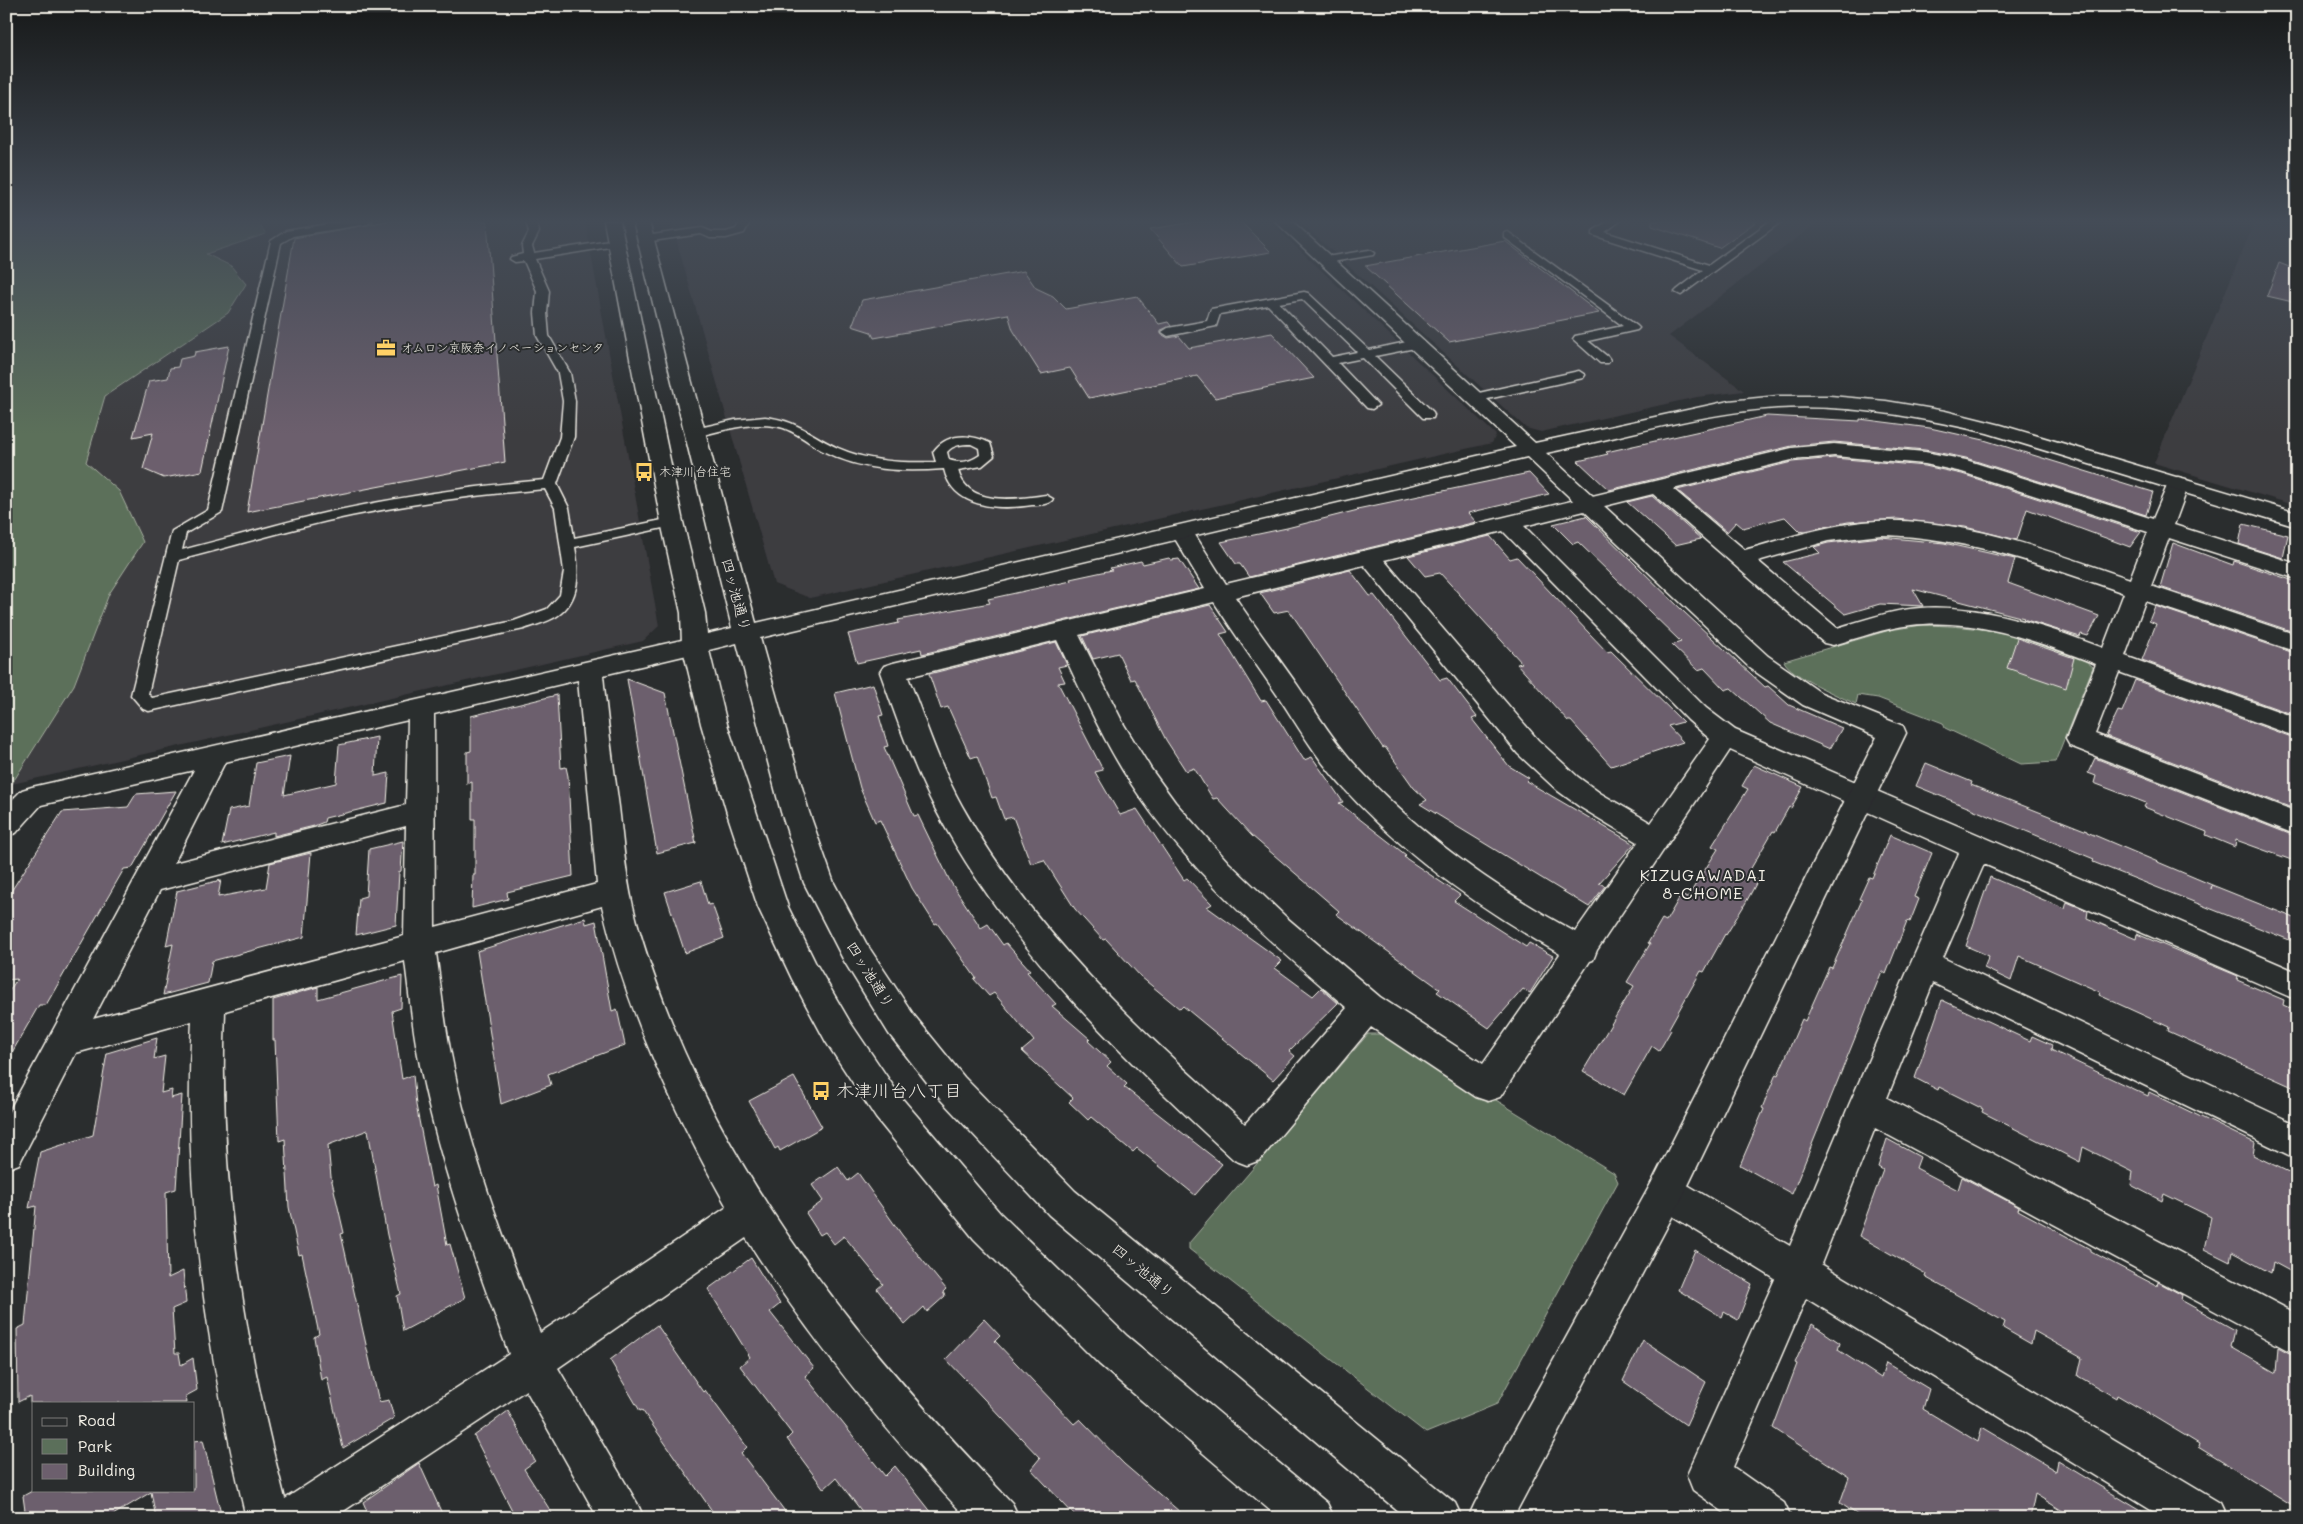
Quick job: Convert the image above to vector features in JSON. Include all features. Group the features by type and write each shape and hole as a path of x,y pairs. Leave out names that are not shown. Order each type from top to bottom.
{"street":[{"path":"626,292 672,522 693,612 695,645 714,724 741,813 773,907 804,970 838,1032 888,1107 987,1226 1113,1350 1312,1518"},
{"name":"四ッ池通り","path":"659,292 746,633 795,812 819,883 855,952 901,1024 952,1088 1062,1204 1440,1518"},
{"path":"1360,292 1759,662 1812,699 1893,733 1666,1192 1490,1518"},
{"path":"6,825 32,797 1531,450 1729,407 1778,402 1830,402 1886,407 1945,417 1994,429 2297,520"},
{"path":"1368,1007 1247,1148 1148,1058 1096,1007 1051,957 1013,908 979,858 951,810 928,764 893,672 1370,558 1656,486 1792,454 1834,450 1878,452 1924,458 1981,470 2297,572"},
{"path":"2178,484 2080,739 2297,824"},
{"path":"1656,486 1832,637 1905,618 1961,617 2008,624 2297,728"},
{"path":"1509,524 1697,714 1726,737 1861,798 2297,987"},
{"path":"1741,558 1835,532 1874,528 1907,528 1957,534 2008,546 2297,644"},
{"path":"1182,532 1219,593 1325,746 1376,803 1413,838 1483,892 1526,921 1582,950"},
{"path":"1370,558 1528,747 1547,766 1590,800 1657,840"},
{"path":"1064,632 1119,740 1141,775 1172,818 1240,895 1286,938 1368,1007 1488,1086 1726,737"},
{"path":"590,669 614,891 632,958 661,1038 704,1132 750,1213 795,1280 846,1348 906,1419 997,1518"},
{"path":"422,708 419,812 419,944 434,1054 466,1181 490,1252 532,1362 622,1518"},
{"path":"6,1152 215,756"},
{"path":"149,881 419,812"},
{"path":"1770,1518 1708,1474 1798,1273 1925,964 1976,847"},
{"path":"66,1041 614,891"},
{"path":"1925,964 2297,1143"},
{"path":"209,1003 206,1079 208,1160 215,1248 229,1346 246,1431 268,1518"},
{"path":"1866,1106 2297,1336"},
{"path":"1666,1192 2205,1518"},
{"path":"294,1518 532,1362 750,1213"}],"lane":[{"path":"264,292 215,512 179,531 139,696 149,705 518,625 552,612 567,596 571,571 562,508 550,484 567,437 568,401 564,373 543,336 541,313 543,292"},
{"path":"1584,292 1632,328 1578,339 1604,360"},
{"path":"1168,332 1212,324 1215,311 1304,295 1428,416"},
{"path":"1271,301 1372,405"},
{"path":"1331,361 1416,344"},
{"path":"1474,398 1579,376"},
{"path":"695,432 750,422 776,422 801,430 834,452 857,461 901,467 950,465 954,480 965,491 978,499 998,504 1046,499"},
{"path":"173,557 348,512 441,496 550,484"},
{"path":"567,544 672,522"}],"shaded area":[{"path":"229,292 598,292 659,626 643,641 12,784 74,685 109,594 143,542 119,491 86,462 105,396 228,313"},
{"path":"691,292 1344,292 1496,435 1492,443 810,598 774,584"},
{"path":"1377,292 1726,292 1669,336 1744,391 1697,397 1541,432 1526,428"},
{"path":"2225,292 2297,292 2297,506 2154,463"}],"green space":[{"path":"6,292 241,292 228,313 105,396 86,462 119,491 143,542 109,594 74,685 6,793"},
{"path":"1922,625 1956,626 2018,636 2073,654 2093,667 2055,762 2021,764 1945,728 1943,723 1878,698 1858,695 1856,704 1805,679 1788,667 1784,661 1890,630"},
{"path":"1368,1034 1389,1034 1614,1173 1618,1182 1497,1404 1426,1433 1189,1249 1189,1243"}],"building":[{"name":"オムロン京阪奈イノベーションセンタ","path":"285,292 492,292 505,462 247,512"},
{"path":"906,292 1045,292 1053,296 1066,309 1137,296 1159,324 1168,322 1171,326 1161,330 1161,334 1168,338 1179,336 1189,348 1272,333 1314,378 1215,398 1197,376 1089,398 1070,368 1041,374 1013,330 1008,314 874,338 871,332 852,326 862,300"},
{"path":"1394,292 1572,292 1599,313 1449,342"},
{"path":"2268,292 2297,292 2297,303 2267,296"},
{"path":"229,346 202,471 164,478 143,469 153,433 133,437 149,381 168,378 170,368 178,367 180,359 194,356 195,352"},
{"path":"1767,416 1860,421 1860,419 1930,428 1984,440 2153,492 2146,515 1966,458 1925,450 1834,442 1792,446 1609,490 1578,461 1608,454 1606,452"},
{"path":"1834,458 1925,466 1962,474 2141,532 2130,547 2027,509 2017,540 1965,527 1897,519 1848,522 1800,532 1785,517 1743,528 1736,522 1727,532 1677,490 1792,462"},
{"path":"1529,473 1549,494 1468,513 1476,522 1249,577 1240,564 1236,564 1221,542 1287,528 1357,509"},
{"path":"1652,496 1701,539 1675,545 1627,502"},
{"path":"1586,516 1684,612 1765,687 1768,686 1789,705 1842,728 1830,749 1770,723 1731,688 1725,690 1704,668 1698,670 1672,645 1681,642 1578,542 1573,544 1553,524"},
{"path":"2243,524 2288,535 2283,558 2239,544"},
{"path":"1490,536 1510,559 1517,557 1607,652 1611,651 1683,722 1668,726 1683,742 1611,766 1517,664 1522,663 1440,573 1425,576 1408,556"},
{"path":"1881,537 1944,543 2015,559 2008,583 2099,616 2088,636 2081,634 2080,637 2024,618 1913,589 1923,606 1880,604 1845,614 1783,562 1820,553 1814,547 1828,543"},
{"path":"2173,543 2233,565 2234,561 2297,582 2297,633 2160,587"},
{"path":"1169,558 1171,560 1179,559 1199,589 922,654 921,649 857,663 848,634 899,623 898,620 990,603 988,599 1071,581 1070,579 1112,570 1110,568 1141,561 1143,564"},
{"path":"1350,570 1370,596 1374,595 1440,680 1447,678 1477,717 1472,719 1509,766 1529,778 1526,781 1634,844 1599,883 1605,886 1589,907 1420,804 1427,800 1414,788 1385,747 1383,748 1289,610 1274,613 1260,593"},
{"path":"1210,605 1228,632 1220,634 1261,701 1266,700 1304,760 1312,757 1343,802 1339,803 1406,855 1404,857 1460,895 1454,901 1526,947 1529,943 1553,956 1530,993 1523,989 1489,1028 1437,992 1440,989 1336,914 1339,911 1252,836 1217,798 1213,799 1194,768 1186,771 1166,740 1135,679 1131,680 1118,653 1093,659 1082,636"},
{"path":"2155,606 2297,654 2297,716 2142,660 2156,624 2149,621"},
{"path":"2017,638 2074,658 2066,688 2007,668"},
{"path":"1056,642 1067,665 1058,667 1065,682 1058,683 1103,770 1095,772 1120,815 1137,809 1184,880 1187,878 1212,904 1207,907 1282,961 1275,968 1313,996 1321,988 1338,1003 1289,1051 1295,1056 1273,1080 1183,1006 1180,1009 1141,977 1075,909 1044,860 1031,864 1013,817 1004,819 996,797 992,798 977,756 971,758 948,707 941,709 929,674"},
{"path":"627,679 665,693 696,843 657,853"},
{"path":"2135,680 2297,739 2297,810 2106,736 2118,711 2122,712"},
{"path":"873,684 883,715 879,716 888,746 884,747 914,816 918,815 950,881 981,928 988,924 1003,945 1006,943 1030,970 1027,972 1056,1004 1052,1006 1090,1039 1088,1041 1111,1062 1107,1066 1127,1084 1124,1087 1222,1164 1195,1195 1137,1148 1133,1152 1091,1117 1088,1120 1069,1102 1073,1098 1022,1051 1034,1041 994,993 989,996 974,979 976,978 937,923 935,924 912,888 880,820 875,822 860,788 835,693"},
{"path":"557,695 561,768 566,767 568,776 573,876 507,892 508,899 472,908 473,875 475,875 475,819 472,819 472,782 467,784 467,752 471,751 471,716"},
{"path":"377,737 375,776 389,773 387,803 325,818 324,822 314,826 274,836 274,832 222,845 229,810 249,806 256,763 290,756 284,795 336,783 339,745"},
{"path":"2095,758 2297,837 2297,862 2236,840 2235,847 2206,835 2207,832 2144,807 2146,803 2094,783 2096,776 2088,773"},
{"path":"1926,763 1972,782 1971,785 2087,831 2297,919 2297,943 2093,862 2094,859 1916,786"},
{"path":"1754,765 1803,787 1775,832 1773,831 1747,875 1758,880 1745,904 1725,934 1704,972 1701,971 1669,1028 1671,1030 1659,1051 1652,1046 1624,1095 1583,1071 1634,986 1627,982 1650,944 1648,943 1662,919 1666,921 1681,895 1687,898 1718,849 1712,846 1748,789 1742,786"},
{"path":"176,791 132,868 124,869 46,1005 39,1005 6,1063 6,996 17,979 6,980 6,899 62,812 128,807 136,794"},
{"path":"1890,835 1932,853 1914,897 1919,899 1910,922 1907,921 1886,974 1882,971 1792,1194 1740,1165 1764,1109 1762,1108 1776,1074 1778,1075 1802,1019 1805,1021 1829,967 1832,968 1862,900 1859,899 1869,877 1872,878"},
{"path":"403,841 396,925 356,935 359,898 366,896 369,849"},
{"path":"311,853 304,937 212,961 208,983 163,995 173,944 166,946 177,891 221,880 218,897 266,888 270,863"},
{"path":"1990,877 2065,909 2067,902 2088,911 2087,918 2136,939 2137,934 2238,976 2237,980 2284,1000 2283,1005 2297,1011 2297,1089 2168,1031 2169,1027 2099,995 2100,992 2019,956 2011,981 1984,968 1989,956 1966,946"},
{"path":"701,881 708,905 712,904 724,938 685,953 665,892"},
{"path":"585,918 586,924 596,921 612,1011 617,1009 625,1045 548,1074 551,1085 501,1104 477,951"},
{"path":"402,976 401,1008 392,1011 402,1079 413,1075 416,1105 432,1187 436,1185 447,1245 450,1244 465,1298 403,1331 397,1296 401,1294 387,1235 368,1130 328,1145 331,1177 344,1233 341,1234 379,1402 389,1400 394,1418 343,1448 327,1377 321,1380 314,1337 319,1334 302,1254 299,1255 289,1207 285,1139 279,1141 275,1040 273,1040 273,1000 318,987 318,999"},
{"path":"1942,1000 2030,1041 2032,1036 2052,1045 2051,1050 2148,1096 2149,1092 2255,1143 2253,1155 2297,1176 2297,1275 2273,1262 2271,1273 2232,1252 2230,1262 2204,1249 2211,1217 2164,1194 2162,1201 2131,1185 2133,1172 2083,1147 2080,1162 1982,1112 1983,1109 1939,1087 1938,1090 1915,1078"},
{"path":"157,1038 154,1059 165,1056 161,1093 172,1090 171,1098 182,1095 176,1189 166,1192 168,1278 183,1271 186,1303 172,1309 175,1353 179,1353 181,1365 193,1358 197,1390 186,1396 187,1402 30,1403 30,1396 18,1402 17,1329 25,1325 36,1206 29,1208 40,1152 93,1135 107,1053"},
{"path":"794,1077 822,1127 780,1151 778,1147 775,1149 749,1101"},
{"path":"1887,1139 1920,1157 1916,1168 1958,1190 1962,1177 2019,1207 2018,1210 2090,1249 2090,1251 2157,1286 2158,1282 2182,1295 2181,1300 2235,1330 2231,1347 2276,1373 2278,1347 2297,1357 2297,1508 2198,1447 2199,1444 2156,1418 2117,1395 2116,1398 2078,1376 2082,1358 2034,1331 2031,1344 2003,1328 2005,1322 1925,1277 1926,1274 1859,1236 1883,1170 1878,1167"},
{"path":"838,1167 848,1181 858,1173 902,1235 946,1289 943,1292 945,1296 927,1312 924,1307 905,1325 877,1289 883,1284 844,1236 834,1244 825,1232 820,1235 806,1213 823,1201 812,1185"},
{"path":"1695,1250 1752,1284 1738,1320 1724,1312 1722,1317 1678,1290"},
{"path":"751,1258 780,1304 770,1312 814,1368 805,1376 885,1476 895,1466 936,1518 867,1518 836,1478 824,1489 787,1439 792,1434 740,1366 750,1357 708,1289"},
{"path":"984,1319 1000,1336 995,1341 1074,1424 1080,1419 1124,1464 1187,1518 1077,1518 1031,1469 1040,1458 946,1359"},
{"path":"1812,1324 1840,1343 1838,1350 1881,1378 1886,1363 1929,1389 1923,1409 1978,1442 1982,1427 2056,1471 2058,1461 2153,1518 2074,1518 2035,1494 2030,1518 1862,1518 1840,1503 1849,1477 1773,1428 1797,1364 1795,1363"},
{"path":"657,1325 703,1392 705,1390 747,1447 741,1453 790,1518 717,1518 642,1410 640,1411 610,1360"},
{"path":"1643,1340 1706,1382 1686,1425 1623,1381"},
{"path":"508,1411 535,1461 524,1469 555,1518 516,1518 474,1436"},
{"path":"203,1440 222,1518 156,1518 151,1492 195,1492 195,1441"},
{"path":"419,1463 444,1518 370,1518 363,1502"},
{"path":"32,1491 151,1492 108,1518 26,1518 23,1496"}],"place":[{"name":"オムロン京阪奈イノベーションセンタ","path":"386,348"},
{"name":"木津川台住宅","path":"644,472"},
{"name":"木津川台八丁目","path":"821,1091"}],"district":[{"name":"KIZUGAWADAI 8-CHOME","path":"1703,884"}]}
